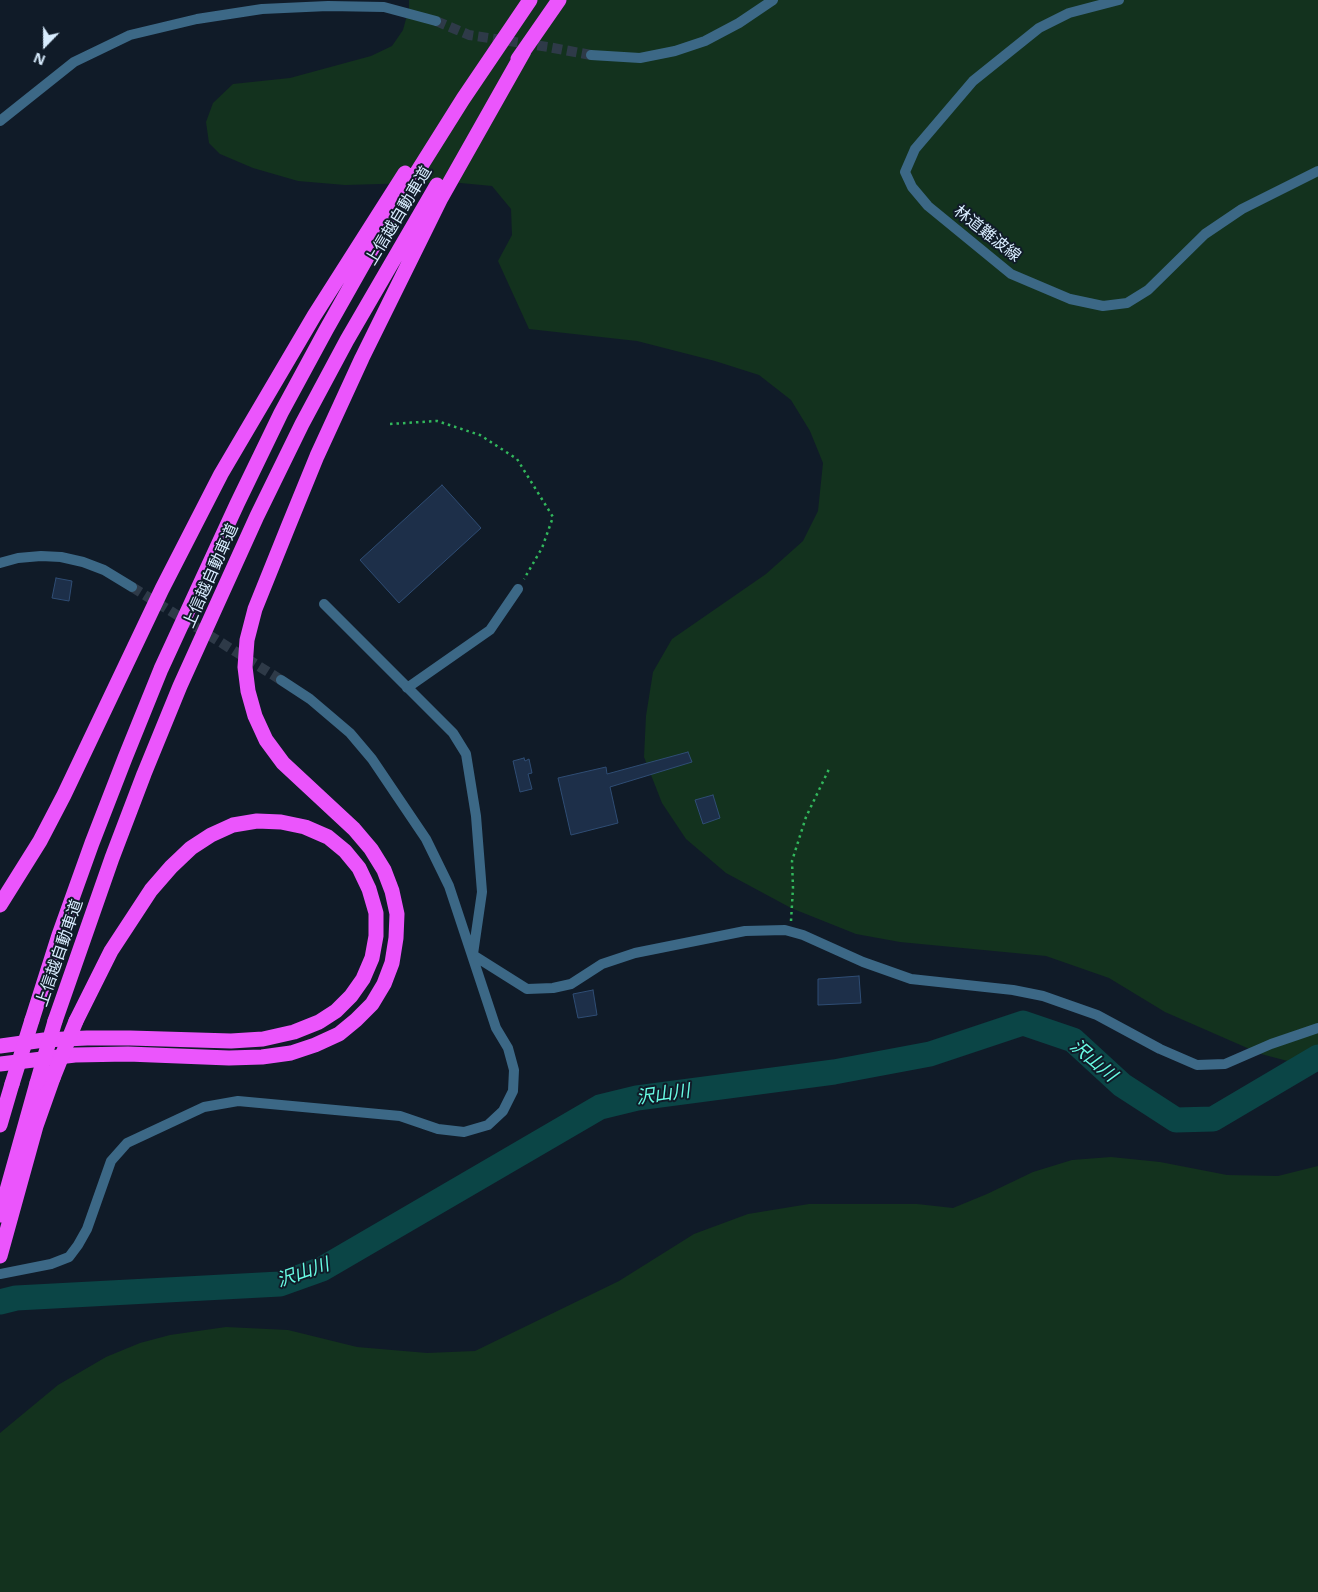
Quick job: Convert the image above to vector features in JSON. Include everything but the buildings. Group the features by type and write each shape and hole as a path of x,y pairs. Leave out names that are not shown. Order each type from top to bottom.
{"highway":[{"name":"上信越自動車道","path":"0,1125 59,935 92,843 161,669 237,504 290,397 370,252 448,123 530,0"},
{"name":"上信越自動車道","path":"0,1215 55,1021 112,858 180,686 257,516 302,424 395,256 470,133 559,0"},
{"path":"0,905 35,848 64,795 162,589 250,422 314,316 419,152 476,70 517,19"},
{"path":"0,1064 75,1055 128,1054 230,1058 262,1057 291,1053 339,1034 372,1004 384,984 392,962 396,938 397,914 390,884 371,849 330,806 283,763 266,740 255,716 248,691 245,666 247,640 255,609 288,527 317,456 362,358 441,198 524,51"},
{"path":"0,1046 44,1040 87,1038 231,1042 263,1040 303,1029 319,1022 336,1011 352,996 363,978 372,958 376,936 376,913 370,889 359,868 345,851 328,837 305,827 281,822 257,821 233,825 211,834 191,848 171,867 151,890 111,951 76,1021 53,1078 36,1126 0,1255"}],"street":[{"path":"591,55 640,58 675,51 705,42 739,23 773,0"},
{"name":"林道難波線","path":"1119,0 1069,13 1039,28 973,81 915,149 905,172 912,186 928,206 1010,274 1070,299 1103,306 1127,303 1148,290 1205,234 1242,209 1318,171"},
{"path":"0,121 74,62 130,35 198,19 262,9 328,6 384,7 436,22"},
{"path":"0,563 18,558 62,557 104,570 132,587"},
{"path":"407,688 490,630 518,589"},
{"path":"324,604 453,733 466,754 476,816 482,892 473,956"},
{"path":"0,1274 51,1264 69,1257 87,1228 111,1161 127,1143 204,1107 238,1101 400,1116 438,1129 464,1132 488,1125 503,1111 513,1091 514,1070 508,1048 496,1028 448,886 426,839 372,760 350,733 310,699 281,680"},
{"path":"473,956 527,989 553,988 570,984 602,964 635,953 745,932 785,930 803,935 862,962 911,979 1013,990 1043,996 1097,1015 1160,1049 1197,1065 1225,1064 1271,1044 1318,1028"}],"path":[{"path":"390,424 437,420 480,435 517,459 553,517 542,548 518,589"},
{"path":"790,932 793,888 792,861 806,817 830,767"}],"green space":[{"path":"409,0 1318,0 1318,1069 1261,1054 1165,1012 1109,978 1046,956 900,942 856,934 791,908 726,873 686,839 662,803 644,757 646,716 653,672 672,639 766,574 803,541 818,511 823,463 810,431 791,400 759,375 715,361 637,341 529,329 498,261 512,235 511,209 492,186 450,182 345,185 298,181 253,168 220,154 209,143 206,122 213,103 233,84 290,78 371,56 392,46 403,30 409,8"},
{"path":"1111,1157 1160,1162 1227,1175 1278,1176 1318,1166 1318,1592 0,1592 0,1433 58,1385 106,1357 140,1343 170,1335 226,1327 288,1330 357,1347 427,1353 475,1351 619,1281 694,1234 748,1214 809,1204 917,1204 953,1208 1033,1172 1072,1160"}],"waterway":[{"name":"沢山川","path":"0,1302 16,1298 280,1284 322,1269 600,1107 637,1098 834,1072 930,1054 1023,1023 1073,1040 1122,1085 1176,1120 1213,1119 1318,1057"}],"tunnel":[{"path":"436,21 469,35 591,55"},
{"path":"132,587 281,680"}]}
